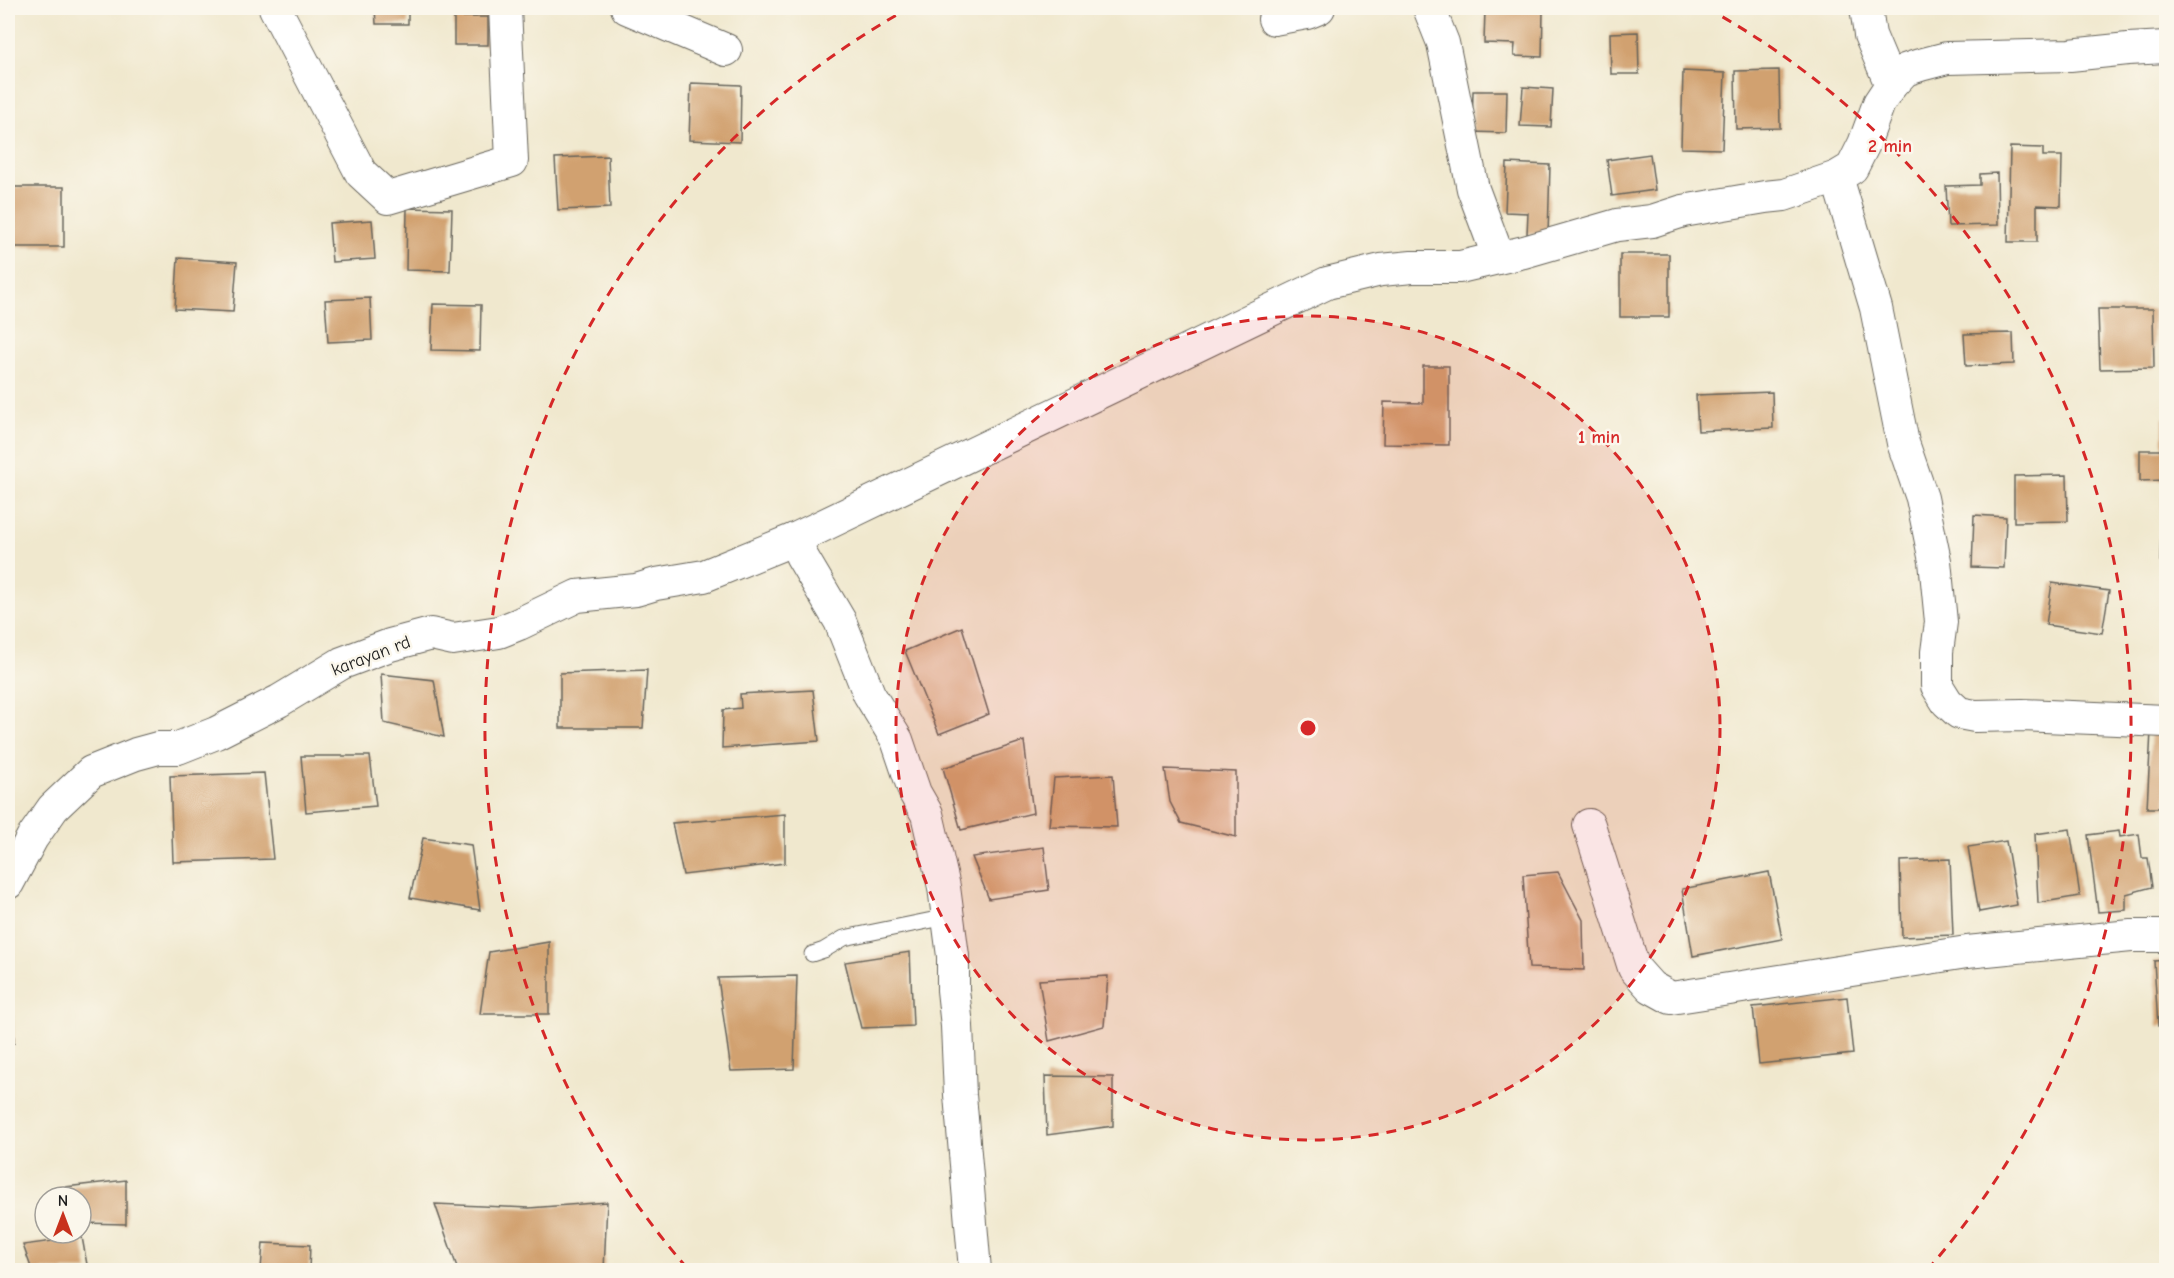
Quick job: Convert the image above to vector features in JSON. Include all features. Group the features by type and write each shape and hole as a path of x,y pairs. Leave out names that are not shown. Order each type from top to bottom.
{"street":[{"path":"275,8 361,173 388,198 512,161 505,8"},
{"path":"627,8 726,50"},
{"path":"1274,19 1307,13 1319,8"},
{"path":"1429,8 1443,43 1473,189 1498,256"},
{"path":"1866,8 1870,35 1891,84"},
{"path":"2166,47 2070,55 1947,58 1905,70 1891,84 1879,103 1864,144 1852,168 1837,177 1876,308 1903,443 1922,498 1935,561 1941,622 1937,652 1938,686 1947,702 1959,713 1975,716 2022,715 2166,721"},
{"name":"karayan rd","path":"8,884 32,838 54,808 91,772 136,754 158,748 178,748 216,733 342,663 390,645 431,634 453,639 499,632 577,596 636,590 656,584 704,576 798,547 1328,283 1381,270 1412,267 1460,267 1498,256 1524,252 1617,225 1652,221 1683,212 1784,195 1837,177"},
{"path":"798,547 840,621 869,694 897,740 915,793 927,814 944,887 953,956 960,1095 975,1270"},
{"path":"1589,825 1634,968 1651,987 1671,998 1967,952 2131,936 2166,936"}],"lane":[{"path":"812,954 844,938 947,917"}],"building":[{"path":"375,8 408,8 408,24 376,24"},
{"path":"1500,8 1543,11 1542,57 1514,56 1515,44 1484,43 1485,9 1500,10"},
{"path":"454,17 488,17 488,45 454,45"},
{"path":"1638,32 1639,74 1611,74 1610,33"},
{"path":"1779,70 1780,128 1736,129 1735,71"},
{"path":"1683,71 1725,73 1722,149 1681,148"},
{"path":"691,83 741,85 740,142 689,140"},
{"path":"1523,87 1553,89 1551,127 1520,126"},
{"path":"1473,91 1507,91 1506,133 1472,132"},
{"path":"2010,147 2043,148 2043,156 2062,156 2061,206 2037,205 2037,242 2008,242"},
{"path":"1650,154 1655,190 1612,196 1607,160"},
{"path":"608,156 610,208 558,210 555,158"},
{"path":"1507,163 1550,165 1548,235 1527,234 1528,213 1505,212"},
{"path":"1997,173 1998,225 1948,226 1946,186 1980,185 1980,174"},
{"path":"8,187 64,187 64,247 8,247"},
{"path":"407,208 452,209 450,271 406,270"},
{"path":"372,220 375,259 332,262 329,223"},
{"path":"1620,254 1669,254 1669,317 1620,317"},
{"path":"178,258 237,262 233,312 175,309"},
{"path":"370,298 372,340 328,342 325,300"},
{"path":"433,304 481,305 480,351 431,350"},
{"path":"2098,309 2153,309 2154,368 2100,369"},
{"path":"2013,333 2014,364 1966,366 1964,334"},
{"path":"1423,366 1449,366 1449,445 1383,444 1384,402 1423,403"},
{"path":"1772,392 1773,428 1698,431 1696,395"},
{"path":"2163,418 2166,418 2166,480 2140,481 2140,450 2163,450"},
{"path":"2067,475 2068,521 2014,522 2014,476"},
{"path":"2162,497 2166,497 2166,561 2160,561"},
{"path":"1974,515 2006,517 2004,568 1972,567"},
{"path":"2052,583 2109,591 2102,633 2046,625"},
{"path":"962,627 989,714 939,734 905,651"},
{"path":"647,670 643,728 560,728 560,673"},
{"path":"381,674 434,680 444,737 384,723"},
{"path":"813,690 819,741 722,748 723,710 741,708 740,694"},
{"path":"2166,729 2166,808 2147,808 2151,731"},
{"path":"1024,741 1033,813 961,830 943,768"},
{"path":"301,756 370,756 376,806 306,812"},
{"path":"1165,769 1236,772 1236,837 1181,823 1170,802"},
{"path":"264,773 273,859 173,862 170,776"},
{"path":"1113,775 1117,827 1049,826 1054,778"},
{"path":"785,814 785,863 683,875 672,823"},
{"path":"2070,829 2080,896 2038,903 2035,834"},
{"path":"2119,831 2120,837 2139,834 2142,858 2148,858 2152,887 2126,894 2126,910 2098,912 2088,835"},
{"path":"423,838 471,845 480,910 410,898"},
{"path":"2006,841 2017,905 1979,912 1968,847"},
{"path":"1044,847 1049,890 989,899 972,857"},
{"path":"1950,859 1953,935 1902,937 1900,861"},
{"path":"1558,872 1583,920 1584,970 1529,968 1523,875"},
{"path":"1769,872 1782,939 1693,956 1682,889"},
{"path":"549,942 549,1014 480,1014 489,952"},
{"path":"910,952 913,1026 861,1028 845,962"},
{"path":"2166,960 2166,1025 2158,1026 2154,961"},
{"path":"797,976 794,1069 731,1071 718,978"},
{"path":"1108,976 1104,1026 1049,1041 1039,980"},
{"path":"12,993 14,1043 8,1044 8,994"},
{"path":"1847,997 1853,1054 1759,1064 1753,1007"},
{"path":"1045,1076 1113,1077 1113,1126 1047,1135"},
{"path":"126,1180 126,1224 93,1223 93,1185 83,1185"},
{"path":"607,1202 604,1270 458,1270 435,1204 529,1208"},
{"path":"263,1243 310,1245 309,1270 261,1270"},
{"path":"23,1245 83,1245 88,1270 32,1270"}]}
